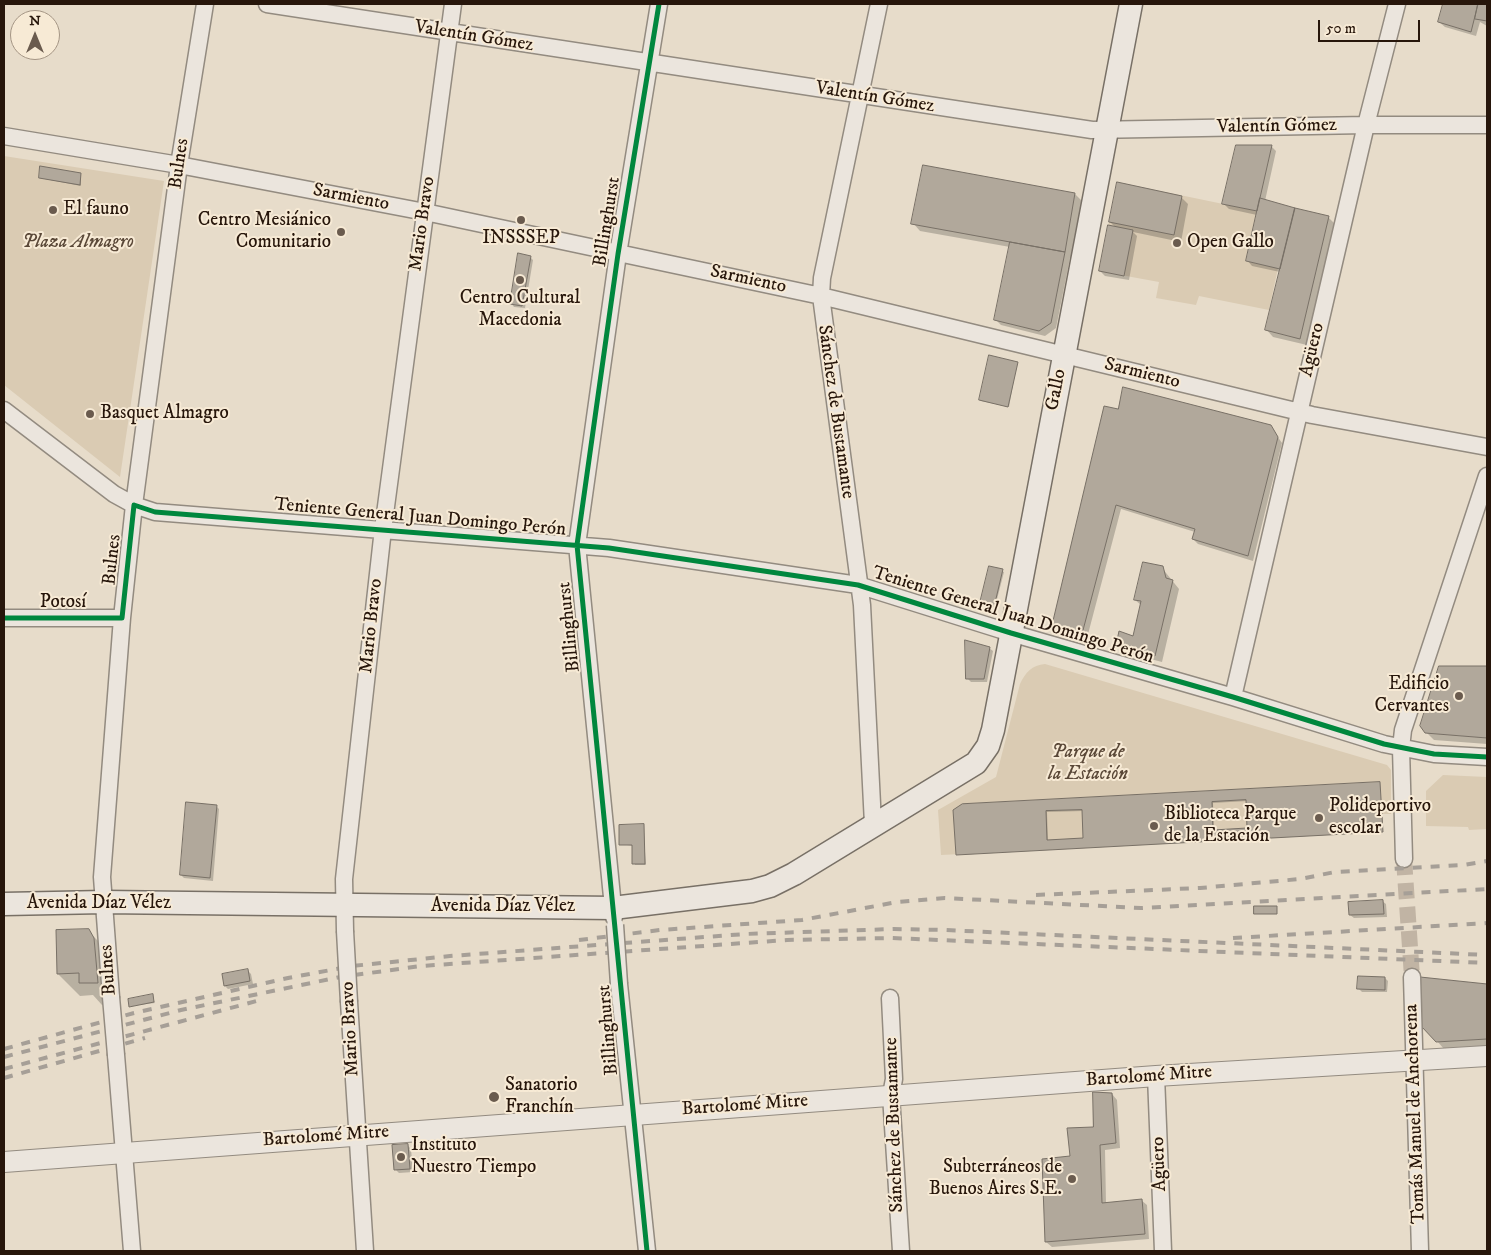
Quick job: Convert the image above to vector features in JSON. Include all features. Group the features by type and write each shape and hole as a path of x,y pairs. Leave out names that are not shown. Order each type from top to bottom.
{"main road":[{"name":"Gallo","path":"969,768 980,759 988,746 1131,4"},
{"name":"Avenida Díaz Vélez","path":"4,904 104,902 345,906 614,916 752,891 770,886 794,874 873,824 969,768"}],"street":[{"name":"Bulnes","path":"132,1251 102,876 122,618 134,505 179,165 205,4"},
{"name":"Valentín Gómez","path":"267,4 1092,130 1366,125 1487,125"},
{"name":"Mario Bravo","path":"366,1251 349,1002 344,879 383,529 453,4"},
{"name":"Billinghurst","path":"647,1251 619,984 577,545 618,254 659,4"},
{"name":"Sánchez de Bustamante","path":"873,824 862,605 821,296 822,278 878,4"},
{"name":"Agüero","path":"1233,697 1298,412 1366,125 1397,4"},
{"name":"Sarmiento","path":"4,136 179,165 424,212 821,296 1298,412 1487,447"},
{"name":"Teniente General Juan Domingo Perón","path":"4,410 114,494 134,505 155,512 577,545 858,585 1011,633 1401,748 1434,754 1487,757"},
{"path":"1404,859 1401,748 1403,730 1487,476"},
{"name":"Potosí","path":"4,618 122,618"},
{"name":"Tomás Manuel de Anchorena","path":"1412,977 1420,1251"},
{"name":"Sánchez de Bustamante","path":"890,998 894,1079 891,1095 901,1251"},
{"name":"Bartolomé Mitre","path":"4,1162 357,1134 1156,1076 1487,1056"},
{"name":"Agüero","path":"1156,1076 1163,1251"}],"green space":[{"name":"Plaza Almagro","path":"4,156 164,181 120,477 4,385"},
{"name":"Open Gallo","path":"1117,182 1257,211 1246,261 1278,268 1269,310 1199,296 1196,305 1156,298 1159,282 1099,271"},
{"name":"Parque de la Estación","path":"1045,664 1387,765 1391,770 1391,814 1382,814 1383,832 941,855 938,810 996,777 1020,684 1030,670"},
{"path":"1443,775 1487,777 1487,829 1469,830 1468,827 1426,826 1426,791"}],"building":[{"path":"1443,4 1478,4 1471,32 1438,22"},
{"path":"1478,4 1487,4 1487,21 1475,19"},
{"path":"1236,145 1272,145 1257,211 1222,204"},
{"path":"923,165 1075,193 1065,252 911,224"},
{"path":"40,166 81,173 80,185 39,178"},
{"path":"1117,182 1182,196 1174,235 1109,222"},
{"path":"1260,198 1295,208 1280,269 1246,261"},
{"path":"1295,208 1329,216 1300,339 1265,330"},
{"path":"1108,225 1133,230 1124,276 1099,271"},
{"path":"1010,242 1065,252 1051,323 1039,331 994,320"},
{"name":"Centro Cultural Macedonia","path":"518,253 531,256 522,306 510,304"},
{"path":"989,355 1018,362 1008,407 979,400"},
{"path":"1123,387 1271,425 1278,437 1248,556 1192,539 1195,529 1116,505 1082,634 1052,625 1104,406 1118,409"},
{"path":"1143,562 1163,566 1166,578 1173,580 1155,656 1116,645 1119,631 1133,636 1141,601 1134,600"},
{"path":"989,566 1003,569 994,607 980,603"},
{"path":"965,640 990,647 984,679 966,679"},
{"name":"Edificio Cervantes","path":"1439,666 1487,666 1487,738 1425,733 1420,726"},
{"path":"1380,782 1383,832 956,855 953,810 962,804","holes":["1246,800 1247,828 1213,830 1212,802","1082,810 1083,838 1047,840 1046,811"]},
{"path":"186,802 217,805 210,878 180,875"},
{"path":"644,824 645,864 632,864 632,845 619,845 619,825"},
{"path":"1383,900 1384,914 1349,915 1348,902"},
{"path":"1254,906 1277,906 1277,914 1254,914"},
{"path":"89,929 94,938 98,983 79,983 79,973 57,974 56,930"},
{"path":"248,969 250,981 224,986 222,974"},
{"path":"1358,976 1385,977 1385,990 1357,989"},
{"path":"1420,977 1487,984 1487,1039 1436,1042 1422,1027"},
{"path":"153,994 154,1002 129,1007 128,999"},
{"name":"Subterráneos de Buenos Aires S.E.","path":"1093,1092 1112,1093 1116,1143 1100,1145 1102,1203 1142,1199 1145,1234 1045,1242 1042,1159 1070,1156 1067,1128 1093,1127"},
{"name":"Instituto Nuestro Tiempo","path":"408,1144 410,1169 394,1170 392,1145"}],"tunnel":[{"path":"1404,859 1412,977"}],"railway":[{"path":"1036,895 1200,888 1300,879 1335,872 1463,865 1487,861"},
{"path":"579,940 660,930 802,920 897,902 945,898 1141,908 1487,889"},
{"path":"1233,938 1487,923"},
{"path":"4,1049 134,1013 288,978 352,966 450,956 745,934 894,929 944,930 1487,955"},
{"path":"4,1057 181,1010 340,977 421,966 787,940 892,938 1487,963"},
{"path":"4,1069 264,999"},
{"path":"4,1078 145,1038"}],"cycle path":[{"path":"647,1251 577,545 618,254 659,4"},
{"path":"4,618 122,618 134,505 155,512 609,548 858,585 1011,633 1233,697 1384,744 1434,754 1487,757"}],"place":[{"name":"El fauno","path":"53,210"},
{"name":"INSSSEP","path":"521,220"},
{"name":"Centro Mesiánico Comunitario","path":"341,232"},
{"name":"Open Gallo","path":"1177,243"},
{"name":"Centro Cultural Macedonia","path":"520,280"},
{"name":"Basquet Almagro","path":"90,414"},
{"name":"Edificio Cervantes","path":"1459,696"},
{"name":"Polideportivo escolar","path":"1319,818"},
{"name":"Biblioteca Parque de la Estación","path":"1154,826"},
{"name":"Sanatorio Franchín","path":"494,1097"},
{"name":"Instituto Nuestro Tiempo","path":"401,1157"},
{"name":"Subterráneos de Buenos Aires S.E.","path":"1072,1179"}]}
